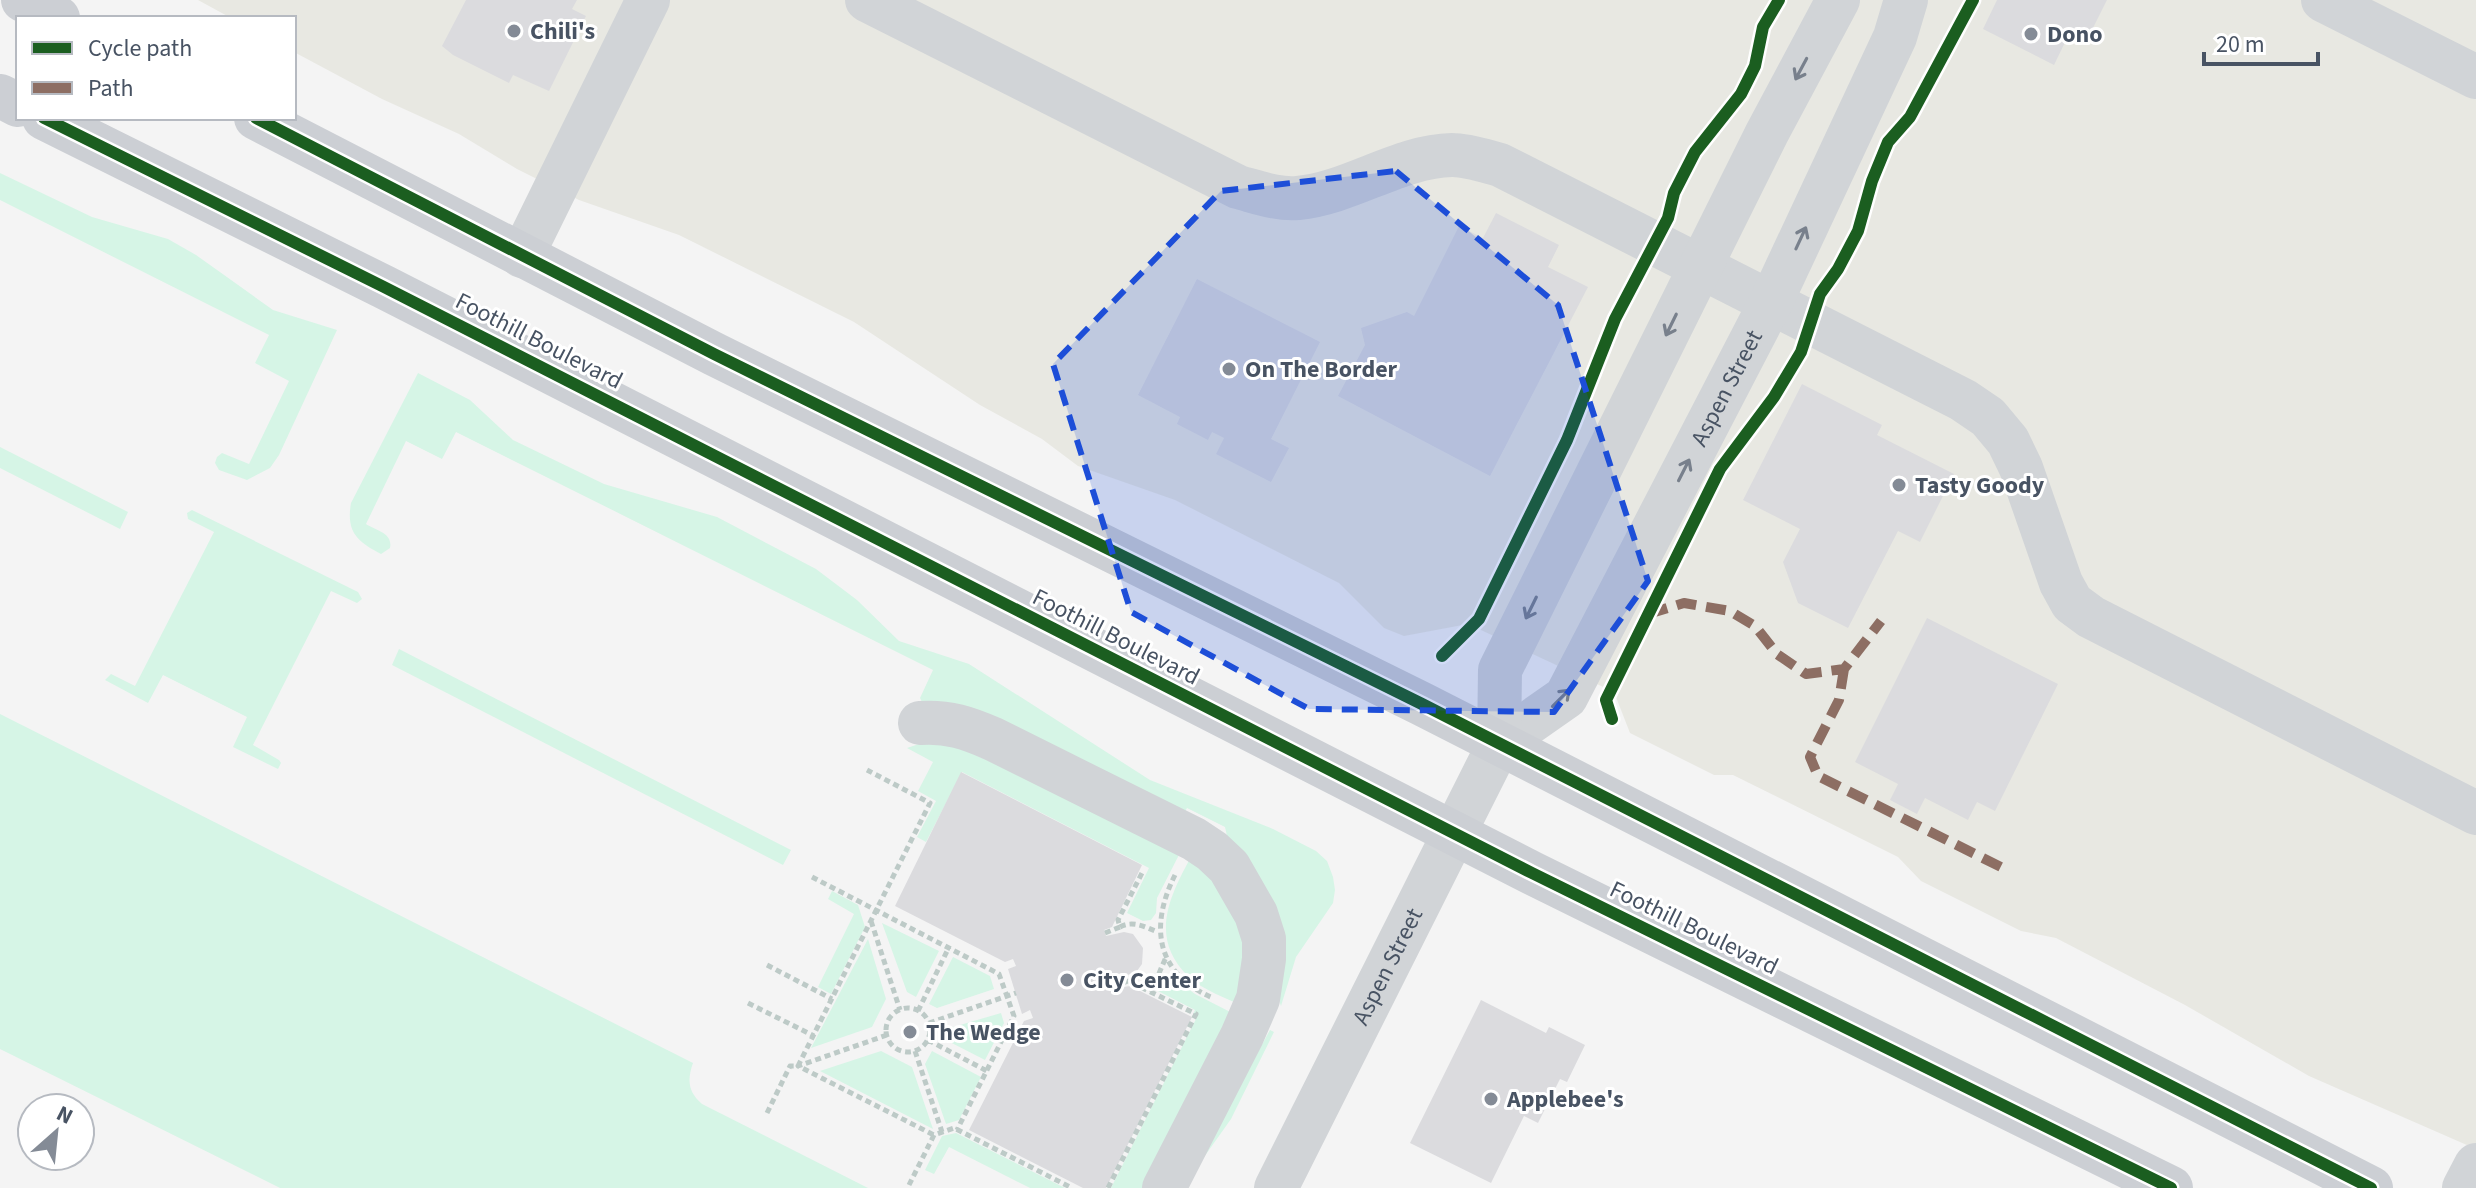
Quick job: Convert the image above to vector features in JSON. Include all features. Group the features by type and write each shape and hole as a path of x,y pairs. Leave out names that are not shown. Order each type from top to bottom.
{"main road":[{"path":"23,0 54,16"},
{"name":"Foothill Boulevard","path":"48,120 407,298 1455,833 2171,1188"},
{"path":"260,120 714,354 1499,744 2371,1188"}],"street":[{"path":"522,256 648,0"},
{"path":"867,0 1238,187 1263,195 1297,198 1333,190 1424,159 1454,155 1500,165 1963,400 1988,417 2008,441 2021,468 2061,583 2072,603 2091,617 2476,813"},
{"name":"Aspen Street","path":"1276,1188 1499,744 1500,670 1767,133 1838,0"},
{"name":"Aspen Street","path":"1499,744 1566,697 1771,302 1895,37 1906,0"},
{"path":"2323,0 2476,77"},
{"path":"920,723 941,721 993,739 1194,839 1229,867 1256,914 1264,939 1264,959 1263,978 1252,1015 1164,1188"},
{"path":"2464,1188 2476,1165"}],"path":[{"path":"798,1066 930,803 867,770"},
{"path":"1194,839 1167,890 1158,932 1166,957 1192,987 1252,1015"},
{"path":"1120,927 1118,920 1143,871"},
{"path":"812,877 999,974 1014,1016 957,1130"},
{"path":"871,921 900,1010"},
{"path":"1105,933 1127,923 1158,932"},
{"path":"918,1011 949,947"},
{"path":"1151,992 1166,957"},
{"path":"767,965 832,999"},
{"path":"1108,1188 1196,1014 1128,981 1123,983"},
{"path":"929,1023 1016,993"},
{"path":"748,1003 814,1036"},
{"path":"900,1010 918,1011 929,1023 928,1040 915,1051 898,1049 889,1041 886,1029 890,1017 900,1010"},
{"path":"767,1113 790,1066 798,1066 887,1035"},
{"path":"928,1040 987,1071"},
{"path":"915,1051 942,1132"},
{"path":"798,1066 934,1135"},
{"path":"909,1185 934,1135 954,1128 1072,1188"}],"highlighted area":[{"path":"1396,171 1558,305 1648,581 1554,712 1309,709 1131,612 1053,364 1221,191"}],"shaded area":[{"path":"198,0 2476,0 2476,1149 2309,1076 2185,1005 2056,938 2021,931 1921,881 1898,857 1733,775 1714,775 1630,733 1614,692 1468,624 1404,636 1384,628 1339,583 1175,500 1078,466 1042,439 980,405 854,322 679,235 579,200 517,169 459,134 382,99 296,53 296,16 227,16"}],"green space":[{"path":"0,173 92,217 168,239 196,255 273,310 337,330 279,455 270,468 247,480 219,470 215,463 222,453 249,464 289,381 255,363 269,335 0,200"},
{"path":"418,373 470,400 513,440 604,484 717,517 816,569 857,600 899,641 969,664 1150,780 1273,829 1316,851 1327,861 1333,877 1333,903 1296,957 1281,1006 1225,827 1187,808 1182,817 923,704 920,698 933,670 456,432 442,459 406,441 366,524 387,536 390,548 381,554 365,545 352,528 351,503"},
{"path":"0,447 128,512 120,529 0,468"},
{"path":"192,510 358,592 362,599 357,603 331,591 253,745 279,760 278,769 233,747 247,717 163,675 148,703 105,680 111,674 135,686 214,532 188,519 187,513"},
{"path":"399,649 791,850 783,865 392,665"},
{"path":"0,714 693,1063 690,1085 702,1104 868,1188 280,1188 96,1097 96,1092 87,1092 0,1049"},
{"path":"937,738 1183,847 1157,898 1156,913 1151,920 1143,921 1127,913 1149,868 962,772 926,842 917,837 936,801 918,791 933,762 907,748"},
{"path":"1193,853 1245,917 1243,1006 1195,982 1176,962 1169,947 1167,915 1177,884"},
{"path":"832,891 858,905 865,927 831,994 818,987 854,914 828,899"},
{"path":"882,923 939,951 916,997 907,992"},
{"path":"868,939 886,999 872,1027 811,1048"},
{"path":"953,957 990,976 994,989 937,1008 929,1004"},
{"path":"1174,978 1195,994 1240,1017 1152,1188 1111,1188 1196,1019 1192,1017 1195,1010 1158,991 1163,982"},
{"path":"1001,1013 1004,1023 985,1060 940,1037 943,1030"},
{"path":"1270,1030 1274,1032 1231,1119 1187,1181"},
{"path":"881,1051 912,1067 933,1129 820,1071"},
{"path":"932,1051 981,1077 959,1120 946,1124 925,1064"},
{"path":"956,1133 1065,1188 1030,1188 949,1147 934,1174 925,1170 942,1136"}],"building":[{"name":"Chili's","path":"466,0 577,0 572,9 586,16 549,91 513,75 509,83 453,55 442,46"},
{"name":"Dono","path":"1997,0 2107,0 2088,38 2071,30 2054,65 1983,29"},
{"path":"1496,213 1559,245 1548,267 1588,287 1490,476 1338,396 1365,345 1361,328 1407,312 1414,316 1459,226 1483,238"},
{"name":"On The Border","path":"1197,279 1320,342 1271,439 1289,448 1271,482 1216,454 1224,438 1212,432 1208,440 1177,424 1180,417 1138,395"},
{"path":"1802,384 1882,425 1877,435 1954,474 1920,542 1898,531 1848,628 1798,603 1783,562 1800,529 1743,500"},
{"path":"1927,618 2058,684 1995,811 1977,802 1968,820 1925,798 1917,814 1890,800 1898,784 1855,762"},
{"name":"City Center","path":"961,772 1142,865 1112,927 1104,930 1106,936 1124,932 1133,934 1143,948 1142,964 1137,971 1121,978 1124,987 1130,986 1192,1017 1106,1188 1083,1188 969,1130 1024,1021 1033,1018 1030,1010 1022,1014 1008,969 1016,966 1013,959 1005,962 895,906"},
{"name":"Applebee's","path":"1481,1000 1546,1033 1549,1027 1585,1045 1567,1082 1560,1079 1538,1123 1524,1116 1491,1183 1410,1143"}],"marked path":[{"path":"1648,614 1684,603 1730,611 1755,626 1777,654 1806,674 1844,669 1881,621"},
{"path":"1844,669 1839,700 1810,757 1818,776 2007,870"}],"cycle path":[{"path":"1442,656 1479,619 1567,440 1615,319 1668,218 1674,193 1695,152 1741,94 1755,66 1763,27 1779,0"},
{"path":"1612,719 1606,700 1720,469 1774,397 1801,352 1820,294 1838,269 1858,231 1872,181 1888,142 1910,117 1973,0"},
{"path":"48,120 384,287 1532,873 2171,1188"},
{"path":"260,120 714,354 1422,704 2371,1188"}],"place":[{"name":"Chili's","path":"514,31"},
{"name":"Dono","path":"2031,34"},
{"name":"On The Border","path":"1229,369"},
{"name":"Tasty Goody","path":"1899,485"},
{"name":"City Center","path":"1067,980"},
{"name":"The Wedge","path":"910,1032"},
{"name":"Applebee's","path":"1491,1099"}]}
